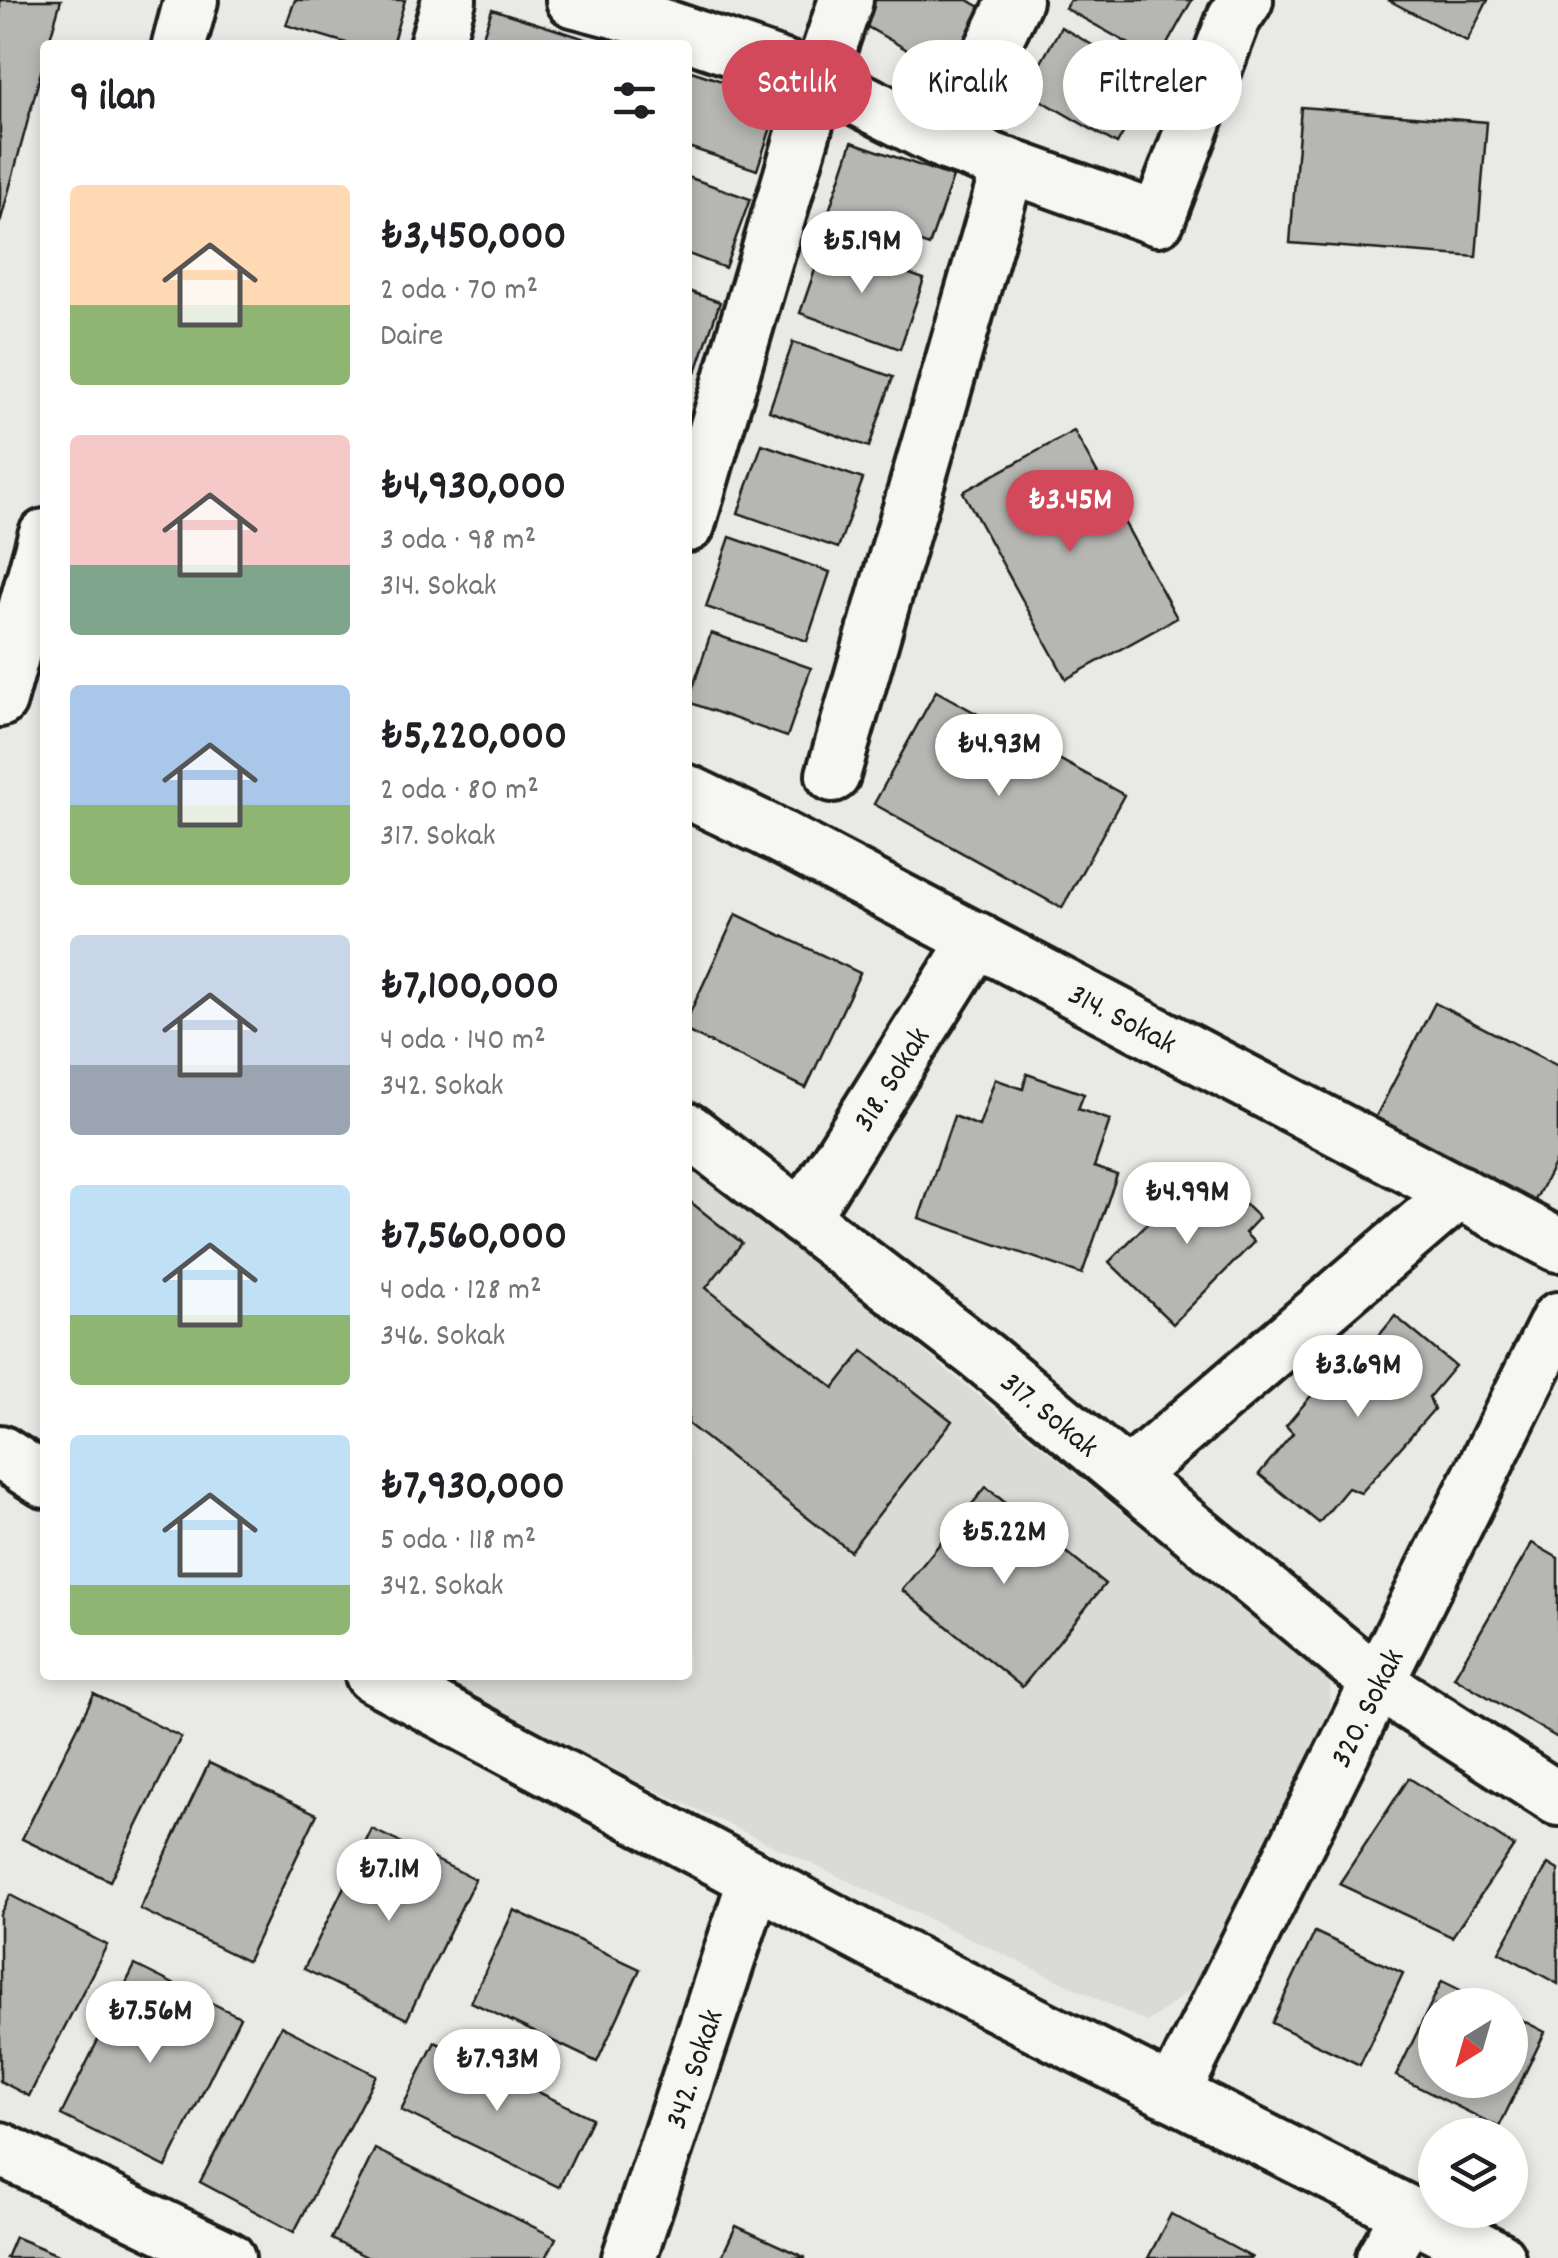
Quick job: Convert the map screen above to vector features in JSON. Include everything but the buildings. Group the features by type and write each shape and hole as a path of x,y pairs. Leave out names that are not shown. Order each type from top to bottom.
{"street":[{"path":"180,40 191,0"},
{"path":"438,40 450,0"},
{"path":"574,0 722,48"},
{"path":"832,40 846,0"},
{"path":"946,143 1015,0"},
{"path":"872,106 946,143 1158,219 1234,18 1246,0"},
{"path":"692,511 804,130"},
{"path":"833,775 1010,166"},
{"path":"0,700 33,542"},
{"name":"314. Sokak","path":"692,794 1558,1244"},
{"name":"318. Sokak","path":"802,1218 977,940"},
{"name":"317. Sokak","path":"692,1133 984,1357 1378,1682 1558,1799"},
{"path":"1128,1476 1460,1192"},
{"name":"320. Sokak","path":"1174,2094 1558,1319"},
{"path":"0,1452 40,1478"},
{"path":"381,1680 755,1879 1498,2258"},
{"name":"342. Sokak","path":"629,2258 755,1879"},
{"path":"0,2149 174,2246 228,2258"},
{"path":"1383,2258 1410,2213"}],"shaded area":[{"path":"692,1164 1330,1680 1331,1724 1194,1987 1147,2022 649,1787 437,1680 692,1680"}]}
